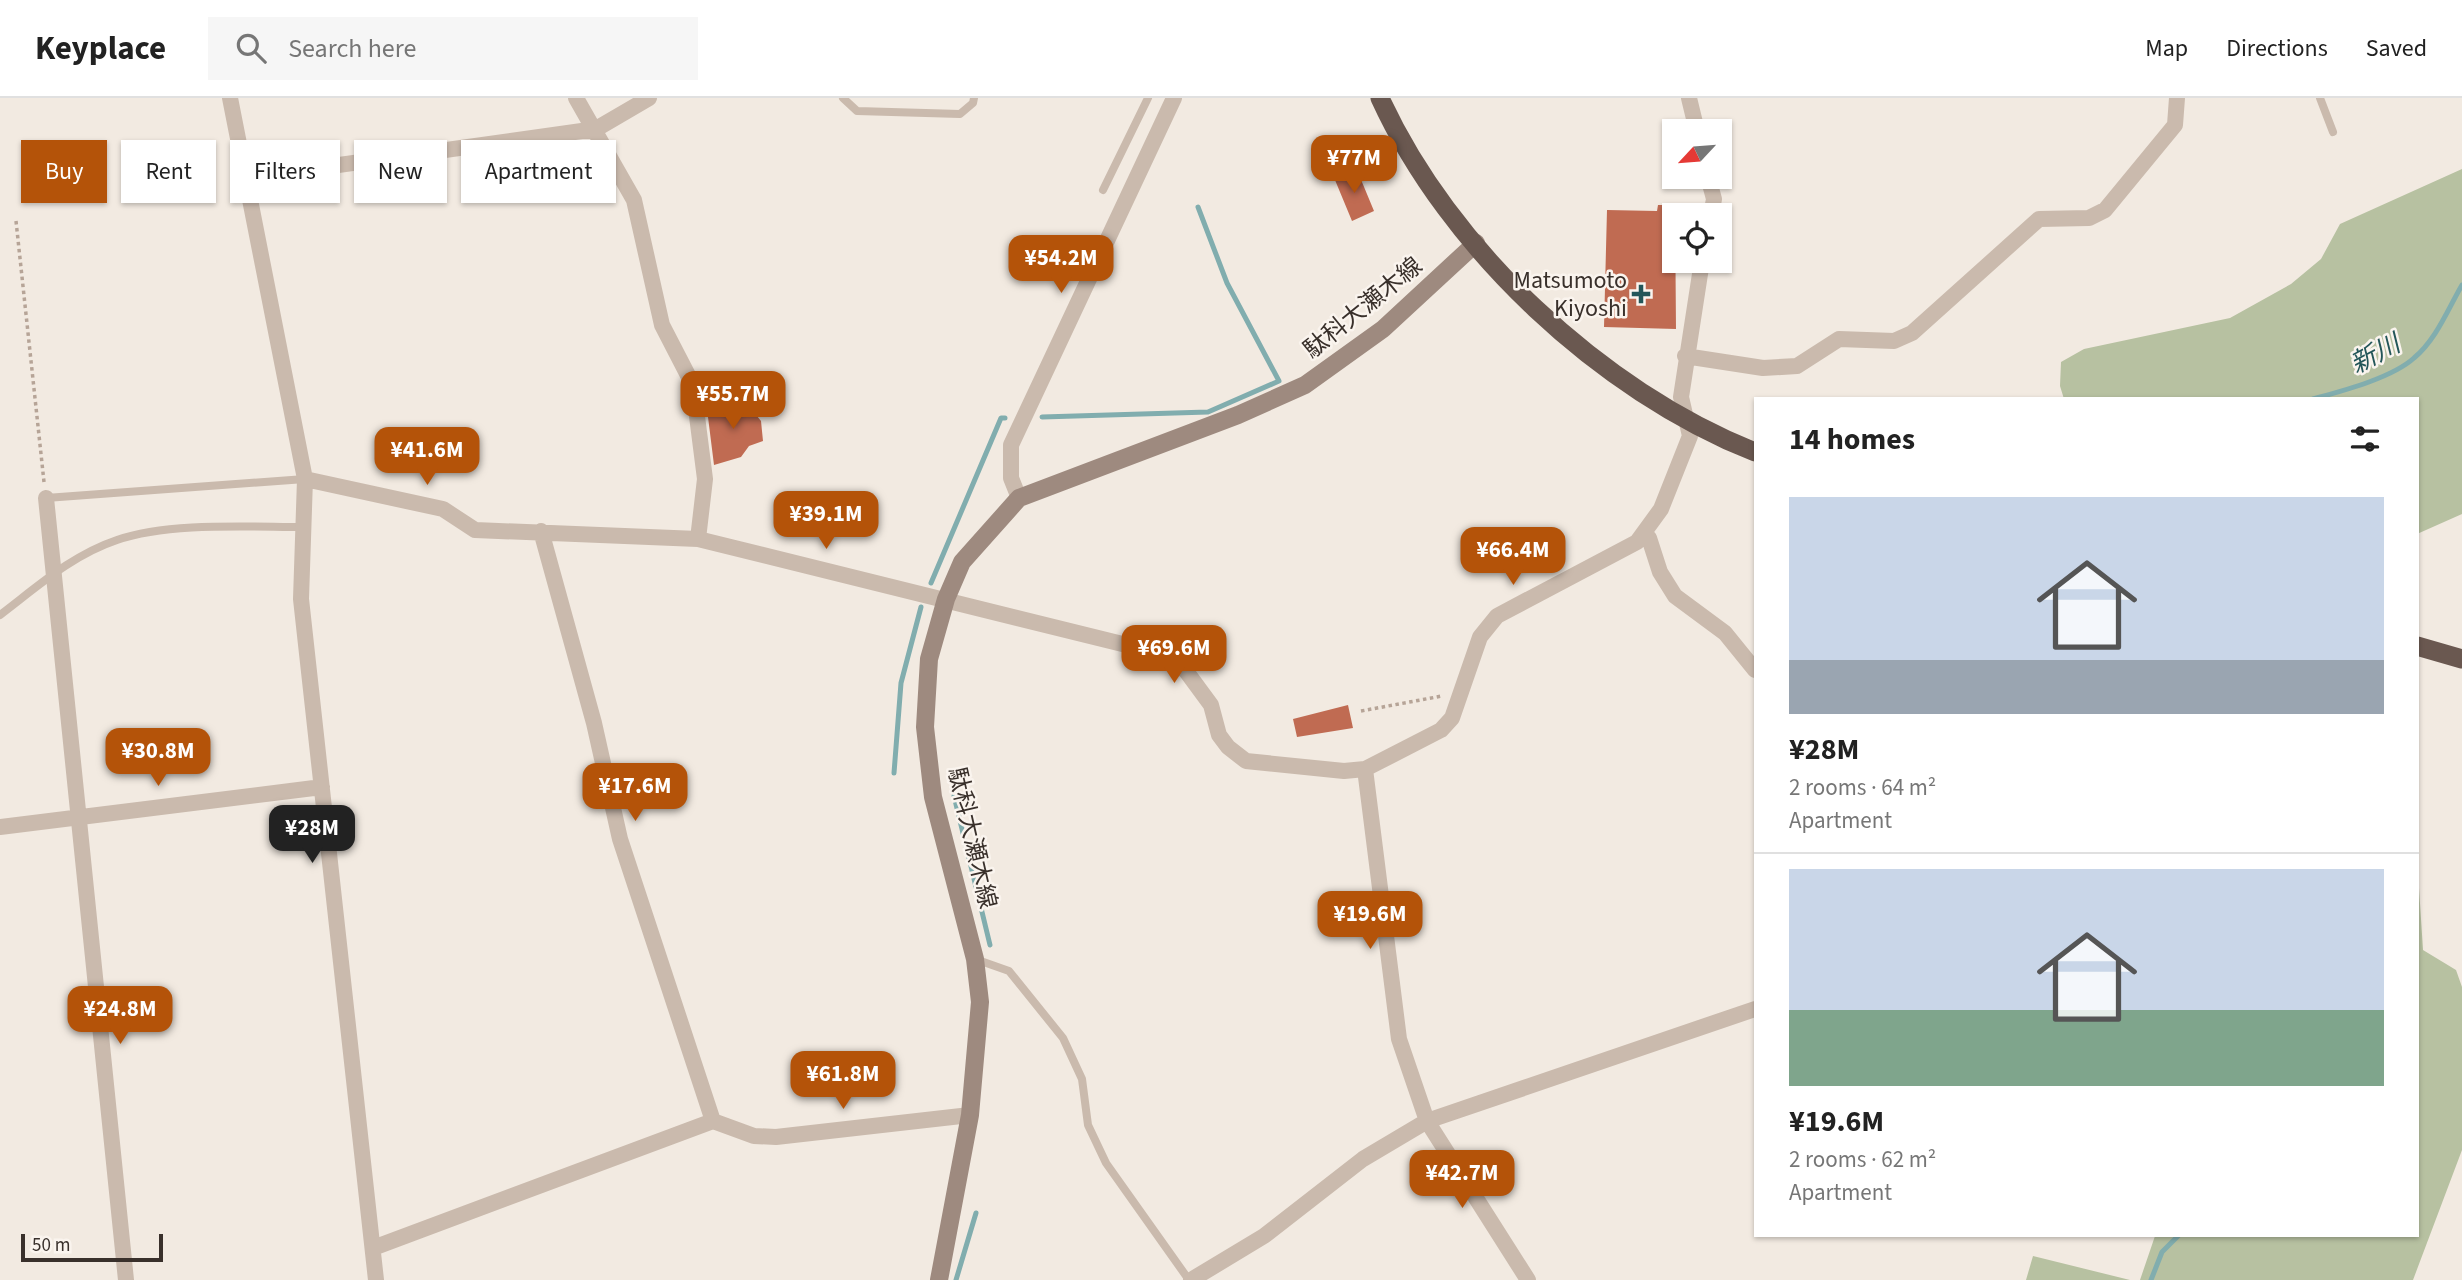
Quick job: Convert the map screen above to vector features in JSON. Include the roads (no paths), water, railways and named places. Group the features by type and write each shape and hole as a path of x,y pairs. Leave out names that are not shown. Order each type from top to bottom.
{"highway":[{"path":"1380,98 1440,201 1528,301 1599,364 1686,420 1754,452"},
{"path":"2419,647 2462,659"}],"main road":[{"name":"駄科大瀬木線","path":"939,1280 970,1115 980,1002 975,959 933,797 925,727 929,659 946,599 962,562 1019,498 1238,415 1305,385 1382,329 1476,243"}],"street":[{"path":"230,98 238,140"},
{"path":"576,98 634,200 662,325 693,385 705,479 698,539"},
{"path":"340,165 596,129 649,98"},
{"path":"1019,498 1011,478 1011,445 1174,98"},
{"path":"1689,98 1694,119"},
{"path":"1685,356 1763,368 1797,366 1839,339 1894,341 1912,333 2039,219 2089,218 2105,210 2175,125 2177,98"},
{"path":"251,203 305,479 301,599 376,1280"},
{"path":"305,479 443,509 475,530 698,539 1163,654 1186,671 1211,705 1219,735 1228,747 1246,761 1344,771 1364,769 1441,730 1452,718 1480,637 1497,617 1637,542 1661,509 1690,436 1681,397 1685,356 1700,273"},
{"path":"46,498 126,1280"},
{"path":"541,531 594,723 620,839 713,1121"},
{"path":"1644,534 1649,538 1660,572 1675,596 1726,633 1754,669"},
{"path":"1364,769 1399,1039 1427,1121 1528,1280"},
{"path":"0,827 322,787"},
{"path":"1190,1280 1264,1236 1363,1159 1427,1121 1754,1009"},
{"path":"373,1248 713,1121 754,1136 776,1138 970,1115"}],"lane":[{"path":"843,98 857,111 960,114 973,103 974,98"},
{"path":"1103,190 1148,98"},
{"path":"2320,98 2333,132"},
{"path":"46,498 305,479"},
{"path":"0,615 52,573 116,540 151,532 303,527"},
{"path":"975,959 1009,971 1063,1038 1082,1079 1088,1125 1106,1163 1190,1280"}],"waterway":[{"path":"1042,417 1208,412 1279,381 1227,283 1198,207"},
{"name":"新川","path":"2320,397 2380,378 2414,358 2435,333 2462,285"},
{"path":"931,583 1001,418 1005,418"},
{"path":"894,773 901,683 921,607"},
{"path":"954,796 990,945"},
{"path":"956,1280 976,1213"},
{"name":"新川","path":"2151,1280 2162,1252 2177,1237"}],"place":[{"name":"Matsumoto Kiyoshi","path":"1641,294"}]}
